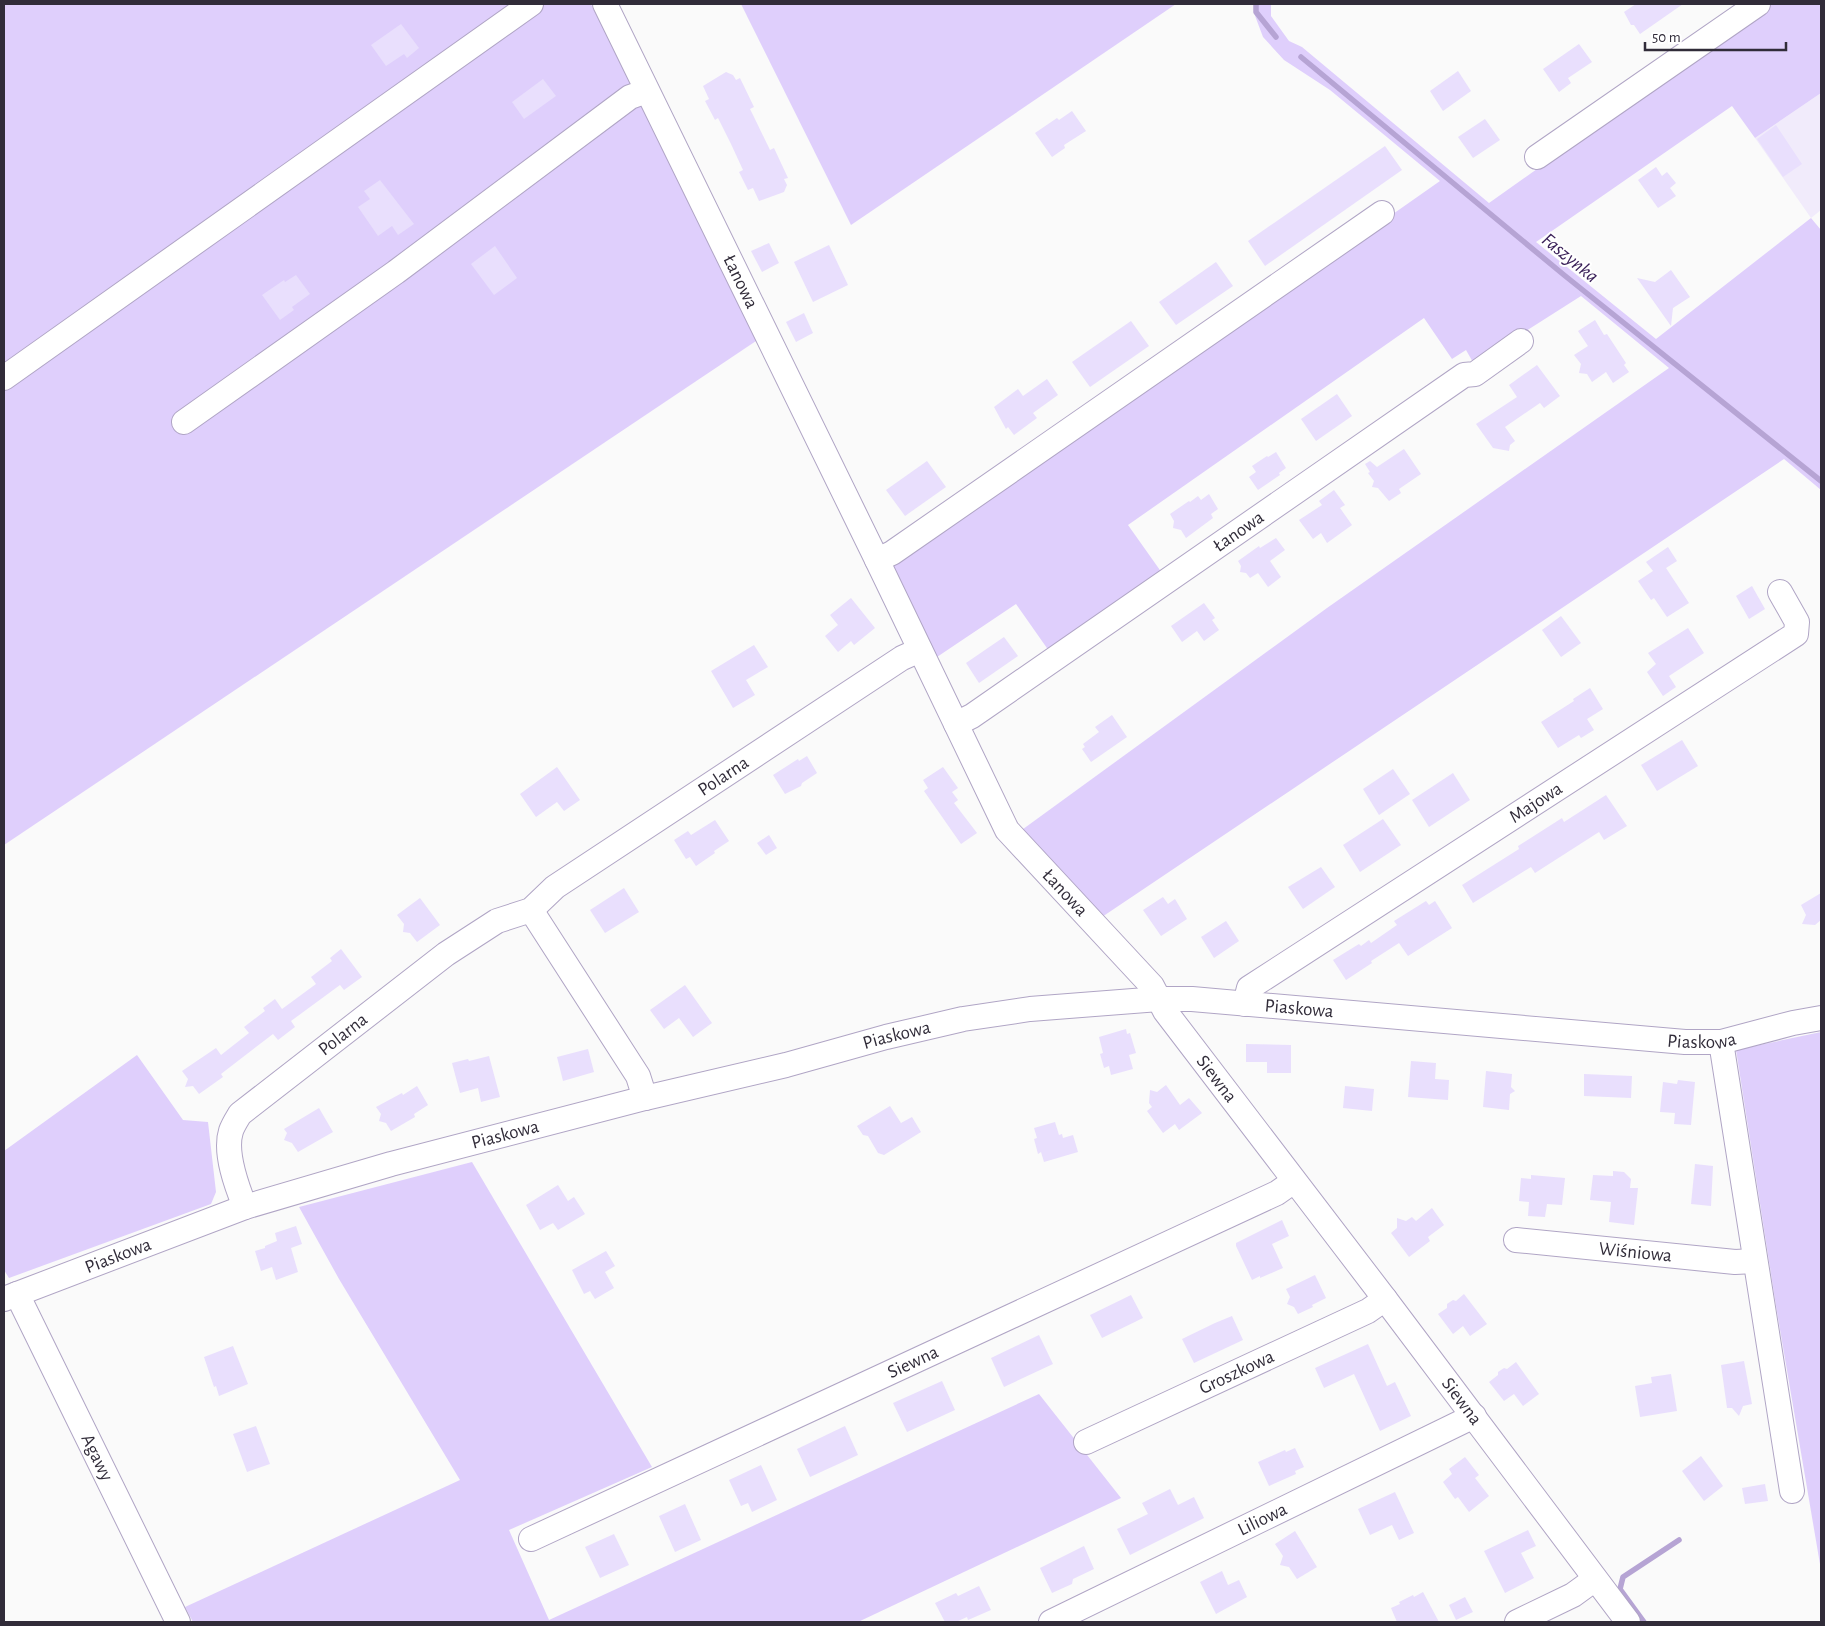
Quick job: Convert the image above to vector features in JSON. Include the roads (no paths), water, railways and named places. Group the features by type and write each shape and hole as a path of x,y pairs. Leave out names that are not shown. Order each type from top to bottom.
{"street":[{"path":"4,378 531,4"},
{"name":"Łanowa","path":"605,4 1007,830 1152,986 1159,999"},
{"path":"1537,157 1758,4"},
{"path":"184,422 396,272 630,98 647,91"},
{"path":"877,560 892,553 1382,213"},
{"name":"Łanowa","path":"956,724 972,716 1464,375 1475,374 1521,340"},
{"name":"Majowa","path":"1245,1004 1249,988 1796,634 1797,622 1780,592"},
{"name":"Polarna","path":"245,1208 230,1159 230,1133 240,1114 446,954 497,921 532,910 555,887 902,658 920,650"},
{"path":"532,910 638,1076 645,1098"},
{"name":"Piaskowa","path":"10,1296 245,1208 391,1164 645,1098 786,1065 886,1037 964,1019 1030,1010 1159,999 1192,999 1685,1042 1721,1042 1793,1023 1821,1018"},
{"name":"Siewna","path":"1159,999 1165,1011 1385,1298 1628,1622"},
{"path":"1721,1042 1792,1491"},
{"name":"Siewna","path":"531,1539 1277,1193 1294,1181"},
{"name":"Wiśniowa","path":"1516,1240 1735,1262 1755,1260"},
{"name":"Agawy","path":"10,1296 178,1622"},
{"name":"Groszkowa","path":"1086,1442 1368,1312 1385,1298"},
{"name":"Liliowa","path":"1051,1622 1474,1416"},
{"path":"1517,1622 1573,1595 1595,1579"}],"waterway":[{"name":"Faszynka","path":"1256,4 1256,12 1276,37"},
{"name":"Faszynka","path":"1301,57 1564,275 1821,481"},
{"path":"1644,1622 1620,1589 1623,1577 1679,1540"}]}
